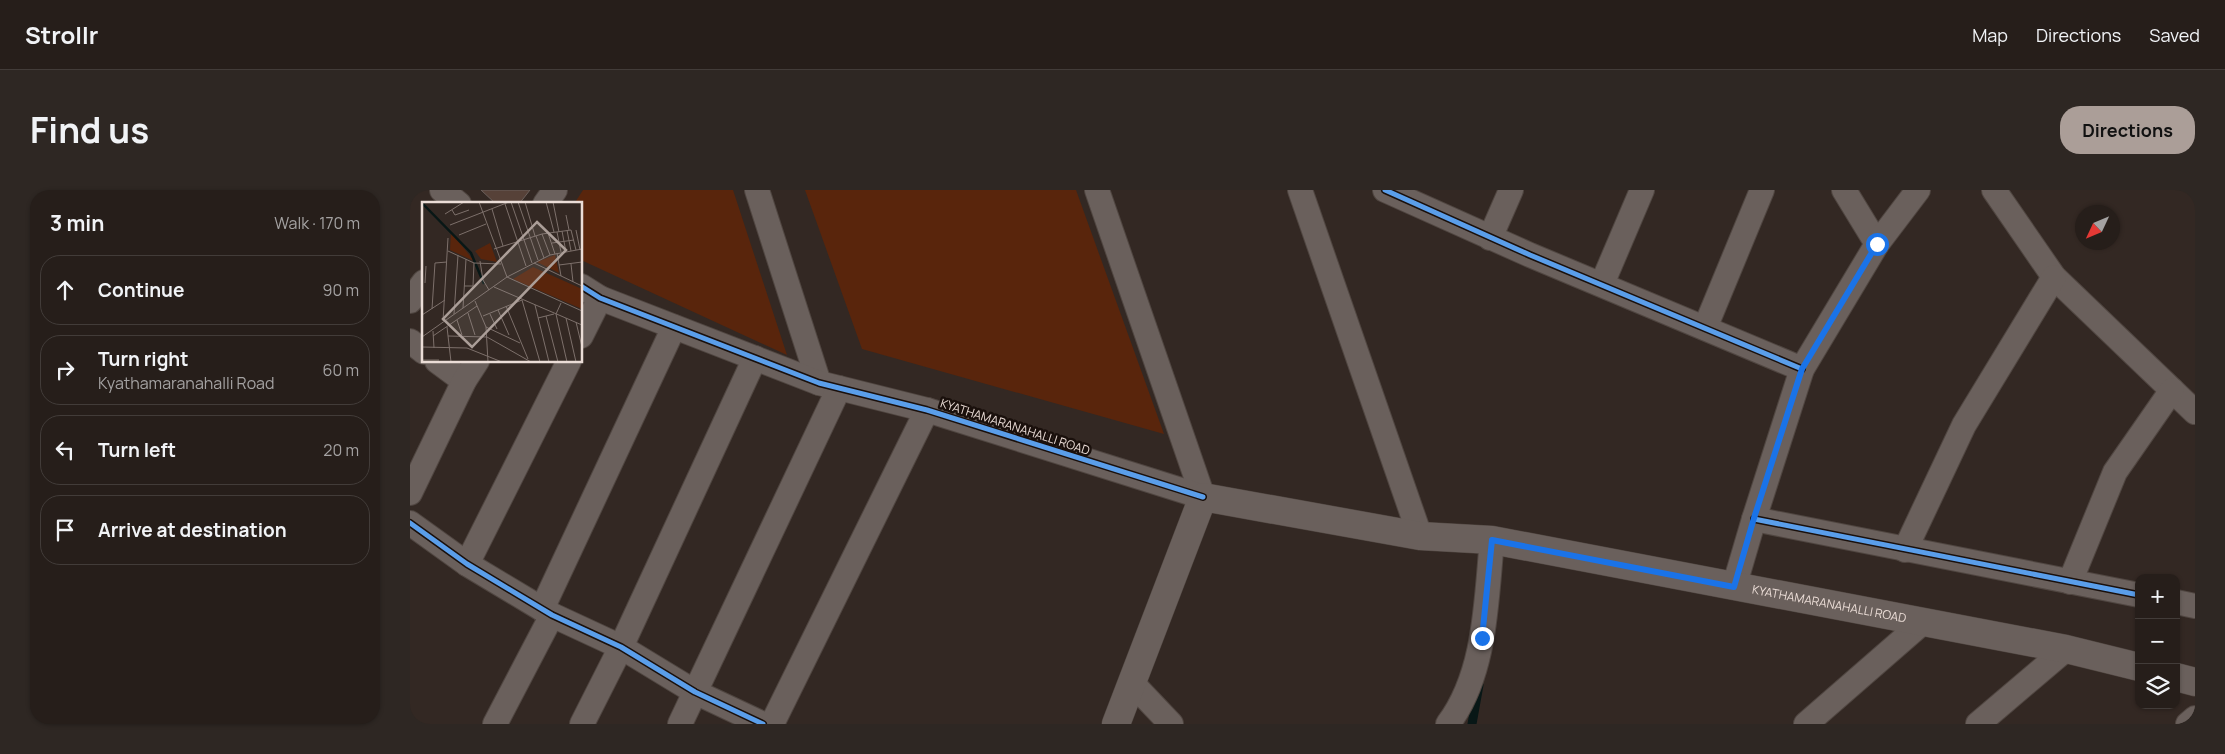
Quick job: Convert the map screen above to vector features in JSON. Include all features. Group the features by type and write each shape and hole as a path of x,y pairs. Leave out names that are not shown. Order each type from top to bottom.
{"main road":[{"name":"KYATHAMARANAHALLI ROAD","path":"1203,497 1420,536 1492,540 2066,649 2135,666"},
{"path":"1116,724 1133,684 1203,497"},
{"path":"2180,678 2195,682"}],"street":[{"path":"442,190 457,202"},
{"path":"546,202 554,190"},
{"path":"680,724 829,386 757,190"},
{"path":"1097,190 1203,497"},
{"path":"1300,190 1420,536"},
{"path":"1385,190 1490,238 1802,369"},
{"path":"1490,238 1511,190"},
{"path":"1602,284 1642,190"},
{"path":"1705,328 1762,190"},
{"path":"1844,190 1877,244"},
{"path":"1734,587 1802,369 1877,244 1918,190"},
{"path":"1994,190 2054,277 2195,412"},
{"path":"1905,550 1964,426 2054,277"},
{"path":"410,301 422,285"},
{"path":"582,332 591,292"},
{"name":"KYATHAMARANAHALLI ROAD","path":"591,292 674,327 829,386 927,410 1203,497"},
{"path":"495,724 674,327"},
{"path":"410,341 422,350"},
{"path":"582,724 621,647 756,358"},
{"path":"438,362 464,381"},
{"path":"410,493 464,381 476,362"},
{"path":"468,564 568,362"},
{"path":"2070,582 2116,472 2172,390"},
{"path":"772,724 927,410"},
{"path":"1754,518 1905,550 2135,594"},
{"path":"410,524 468,564 547,612 621,647 695,692 763,724"},
{"path":"1448,724 1458,711 1465,694 1482,638 1492,540"},
{"path":"2180,603 2195,606"},
{"path":"1806,724 1922,623"},
{"path":"1978,724 2066,649"},
{"path":"1133,684 1171,724"},
{"path":"2188,724 2195,718"}],"shaded area":[{"path":"583,190 733,190 787,355 582,260 582,202 575,202"},
{"path":"805,190 1076,190 1164,434 862,349"}],"building":[{"path":"481,190 530,190 521,202 494,202"}],"waterway":[{"path":"1472,724 1479,685"}],"cycle path":[{"path":"1385,190 1530,255 1802,369"},
{"path":"582,287 600,298 819,383 927,410 1203,497"},
{"path":"1754,519 2135,594"},
{"path":"410,523 467,564 552,615 621,647 695,692 763,724"}],"route":[{"path":"1482,638 1492,540 1734,587 1802,369 1877,244"}]}
